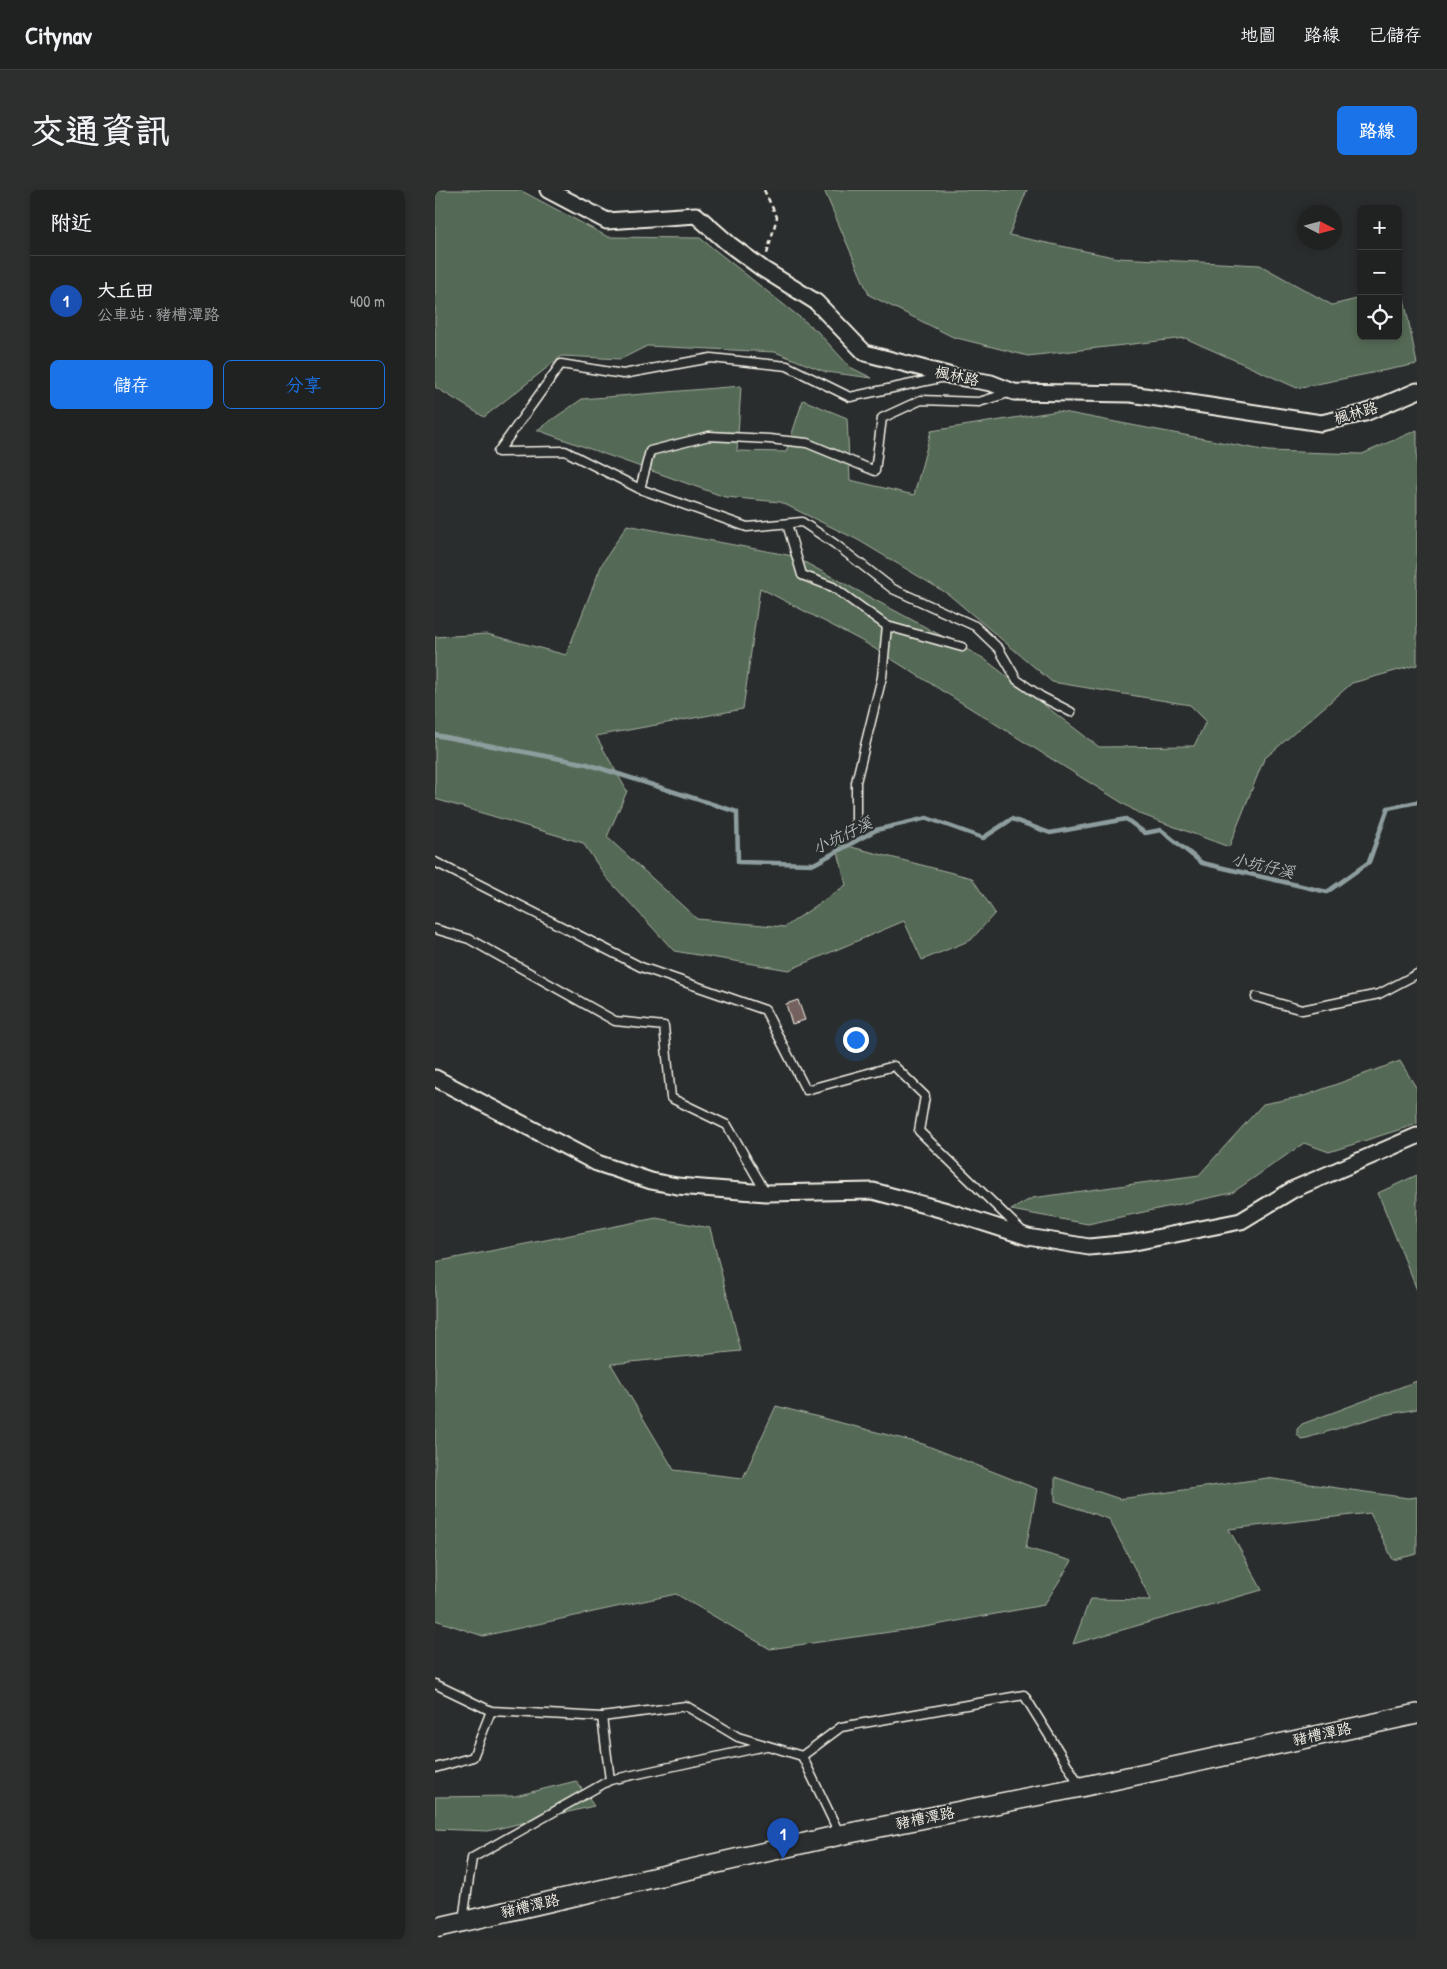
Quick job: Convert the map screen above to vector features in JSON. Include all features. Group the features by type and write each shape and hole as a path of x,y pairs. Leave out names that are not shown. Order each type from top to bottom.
{"street":[{"name":"楓林路","path":"548,190 607,221 696,215 729,244 763,269 816,302 865,353 952,376 991,383 1013,392 1131,394 1321,423 1365,412 1417,391"},
{"path":"435,1078 597,1163 651,1181 677,1186 766,1193 873,1191 947,1211 1028,1237 1089,1247 1131,1243 1241,1220 1294,1189 1417,1136"},
{"name":"豬槽潭路","path":"435,1928 841,1835 1081,1787 1417,1714"}],"lane":[{"path":"952,376 851,398 787,366 711,358 623,374 561,364 498,452 565,452 640,489 747,527 802,522 835,544 893,589 975,626 999,649 1017,680 1071,712"},
{"path":"640,489 650,451 709,436 807,443 875,471 882,418 921,400 979,402 1013,392"},
{"path":"787,524 802,575 833,587 887,626 962,647"},
{"path":"856,821 856,782 882,677 887,626"},
{"path":"435,862 641,967 765,1010 806,1090 894,1066 925,1096 919,1130 1028,1237"},
{"path":"435,929 469,939 615,1021 664,1026 671,1098 727,1125 766,1193"},
{"path":"1257,997 1303,1010 1379,994 1417,974"},
{"path":"435,1684 491,1711 602,1718 686,1706 738,1737 802,1756 841,1835"},
{"path":"802,1756 841,1727 1024,1695 1081,1787"},
{"path":"435,1768 473,1757 491,1711"},
{"path":"602,1718 609,1780"},
{"path":"463,1922 472,1858 609,1780 768,1746"}],"path":[{"path":"763,269 777,217 764,190"}],"green space":[{"path":"435,190 520,190 608,237 700,238 817,331 850,367 872,378 826,372 775,352 647,346 621,359 562,356 484,417 435,387"},
{"path":"824,190 1027,190 1009,235 1118,258 1260,265 1332,305 1357,299 1357,340 1402,340 1402,288 1417,364 1297,388 1185,338 1028,356 953,337 869,295"},
{"path":"741,386 737,451 786,452 803,400 847,418 850,480 914,495 931,431 1058,411 1268,451 1362,454 1417,430 1417,665 1352,683 1264,759 1229,847 1140,814 864,642 760,588 743,709 596,736 627,791 607,837 697,919 785,927 846,885 836,843 972,878 995,913 971,940 922,960 904,921 789,970 674,951 606,877 583,843 435,799 435,637 487,634 566,655 602,564 627,525 793,556 983,658 1099,747 1194,746 1206,721 1190,705 1052,682 948,594 858,540 780,502 725,497 537,430 582,399"},
{"path":"1400,1061 1417,1089 1417,1124 1329,1152 1304,1143 1232,1193 1088,1224 1011,1210 1032,1198 1199,1175 1263,1104 1304,1096"},
{"path":"1417,1175 1417,1290 1378,1193"},
{"path":"656,1218 710,1228 741,1351 611,1364 674,1470 743,1478 776,1406 923,1444 1037,1489 1026,1548 1072,1561 1044,1605 925,1627 770,1649 676,1594 483,1636 435,1620 435,1262"},
{"path":"1417,1381 1417,1409 1379,1416 1307,1438 1301,1439 1297,1434 1297,1429 1302,1424"},
{"path":"1055,1477 1120,1499 1267,1478 1408,1498 1417,1497 1417,1554 1393,1560 1370,1513 1229,1529 1262,1590 1073,1644 1090,1599 1151,1600 1109,1519 1055,1501"},
{"path":"576,1781 594,1806 488,1831 435,1829 435,1797 515,1796"}],"building":[{"path":"798,1000 805,1020 792,1024 786,1004"}],"waterway":[{"name":"小坑仔溪","path":"435,735 587,764 737,812 738,862 814,864 876,830 927,818 983,838 1012,819 1050,833 1126,819 1145,833 1161,830 1202,863 1327,892 1369,862 1388,808 1417,802"}],"place":[{"name":"大丘田","path":"783,1859"}]}
